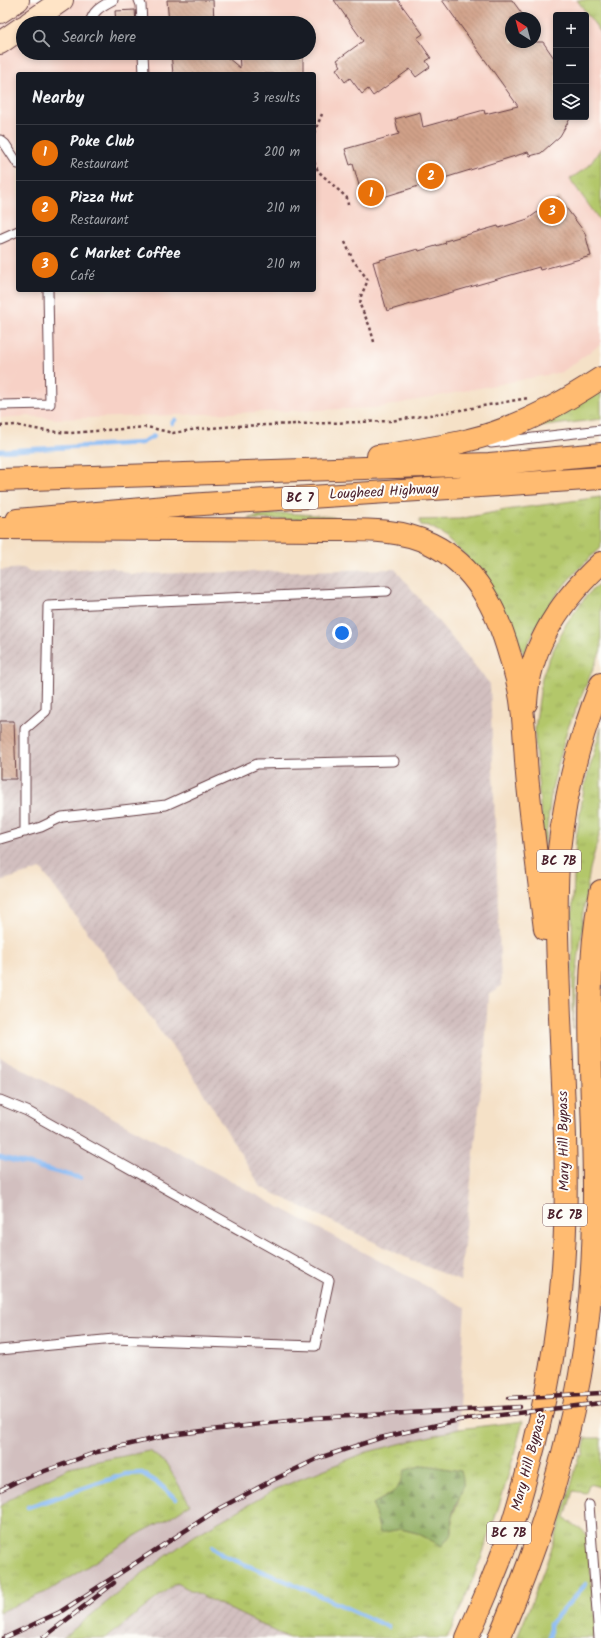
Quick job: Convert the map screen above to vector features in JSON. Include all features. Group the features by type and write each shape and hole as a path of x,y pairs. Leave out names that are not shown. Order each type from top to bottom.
{"main road":[{"path":"0,12 18,0"},
{"path":"39,16 62,0"},
{"path":"0,43 16,32"},
{"path":"142,476 370,457 431,448 469,440 493,433 542,413 572,397 601,378"},
{"name":"Lougheed Highway","path":"0,480 489,464 601,454"},
{"name":"Lougheed Highway","path":"0,521 188,505 601,478"},
{"path":"0,528 347,530 396,533 421,540 443,550 463,566 477,581 488,598 500,624 519,690 533,832 561,1043"},
{"path":"524,730 526,694 530,675 542,640 558,611 566,600 585,578 601,563"},
{"name":"Mary Hill Bypass","path":"467,1638 495,1574 519,1505 551,1375 560,1308 564,1250 565,1136 557,929 559,849 567,797 575,761 586,724 601,684"},
{"name":"Mary Hill Bypass","path":"499,1638 521,1586 546,1513 567,1436 580,1375 588,1313 594,1200 589,999 594,934 601,891"},
{"path":"590,1057 601,990"}],"lane":[{"path":"92,16 99,8 113,0"},
{"path":"139,0 142,16"},
{"path":"143,60 144,72"},
{"path":"0,140 6,144 16,161"},
{"path":"0,239 16,232"},
{"path":"0,405 50,404 48,292"},
{"path":"370,457 601,430"},
{"path":"25,832 25,729 46,711 48,606 387,591"},
{"path":"0,839 41,827 62,817 166,805 257,764 394,761"},
{"path":"0,1100 27,1111 329,1280 315,1346 114,1339 0,1350"},
{"path":"589,1505 599,1638"}],"path":[{"path":"316,128 322,114"},
{"path":"316,166 318,171 347,198 348,205"},
{"path":"345,242 353,260 368,280 361,296 360,305 370,327 374,342"},
{"path":"0,426 15,425 46,431 70,433 147,427 173,433 197,429 237,426 390,421 455,411 533,396"}],"shaded area":[{"path":"0,0 601,0 601,344 562,372 376,408 58,419 29,416 0,418"},
{"path":"111,567 131,574 395,569 490,684 501,986 488,994 485,1053 460,1281 411,1260 261,1187 190,1071 41,869 0,881 0,570 24,568 29,572"},
{"path":"0,1057 465,1307 459,1404 459,1429 367,1452 194,1536 140,1575 63,1638 0,1638"},
{"path":"176,1583 289,1638 106,1638"}],"green space":[{"path":"577,0 601,0 601,33 589,16 589,12 586,12"},
{"path":"601,148 601,222 570,179 589,166"},
{"path":"601,390 601,419 536,426"},
{"path":"601,497 601,548 588,559 556,596 538,624 524,654 512,631 467,557 438,531 429,526 421,525 419,520 459,519 506,510"},
{"path":"284,513 316,515 353,520 248,519 256,516"},
{"path":"601,582 601,650 567,730 552,788 544,853 535,744 535,729 542,677 566,624 587,595"},
{"path":"601,727 601,828 590,869 582,919 583,923 576,977 573,1029 572,918 576,839 584,788"},
{"path":"523,1421 491,1531 471,1585 447,1638 289,1638 176,1583 106,1638 63,1638 140,1575 194,1536 276,1489 367,1452 459,1429","holes":["401,1484 459,1500 452,1517 452,1533 442,1545 417,1533 401,1529 373,1504 395,1491"]},
{"path":"586,1438 601,1438 601,1484 600,1487 589,1484 586,1493 573,1491 565,1517 587,1535 597,1638 517,1638 552,1548 579,1455 582,1456"},
{"path":"149,1451 166,1463 190,1504 169,1518 142,1532 50,1590 0,1612 0,1506 22,1491 73,1466"},
{"path":"425,1465 461,1471 463,1478 461,1494 452,1516 452,1533 442,1546 417,1533 401,1529 380,1533 373,1504 397,1488 405,1470"}],"building":[{"path":"167,0 213,0 214,16 168,16"},
{"path":"334,0 398,0 423,34 417,38 431,58 426,61 430,67 416,77 410,69 373,96 368,89 362,94 350,78 345,82 336,69 341,66 337,60 363,41"},
{"path":"442,0 512,0 521,12 505,12 505,48 541,48 541,42 543,42 553,57 553,120 569,120 560,136 541,153 530,156 528,152 364,203 353,164 350,165 345,149 399,134 395,119 420,112 423,127 484,110 485,114 518,106"},
{"path":"135,10 135,16 115,16 115,11"},
{"path":"172,60 230,60 240,68 239,60 303,60 303,72 173,72"},
{"path":"558,197 585,233 591,256 540,270 539,267 387,311 373,262 418,249 419,251 446,243 445,241 498,226 499,228 528,219"},
{"path":"0,721 14,721 16,779 0,779"}],"waterway":[{"path":"172,423 175,420"},
{"path":"0,451 141,443 154,436"},
{"path":"0,1157 80,1178"},
{"path":"28,1507 126,1474 142,1473 158,1483 176,1499"},
{"path":"213,1547 222,1555 305,1589 388,1627"},
{"path":"550,1638 550,1624 586,1584"}],"railway":[{"path":"509,1398 601,1393"},
{"path":"4,1638 60,1612 220,1508 319,1458 380,1438 459,1420 601,1403"},
{"path":"0,1490 20,1480 97,1452 169,1435 313,1418 520,1407"},
{"path":"43,1638 114,1583"}],"place":[{"name":"Pizza Hut","path":"431,176"},
{"name":"Poke Club","path":"371,193"},
{"name":"C Market Coffee","path":"552,211"}]}
